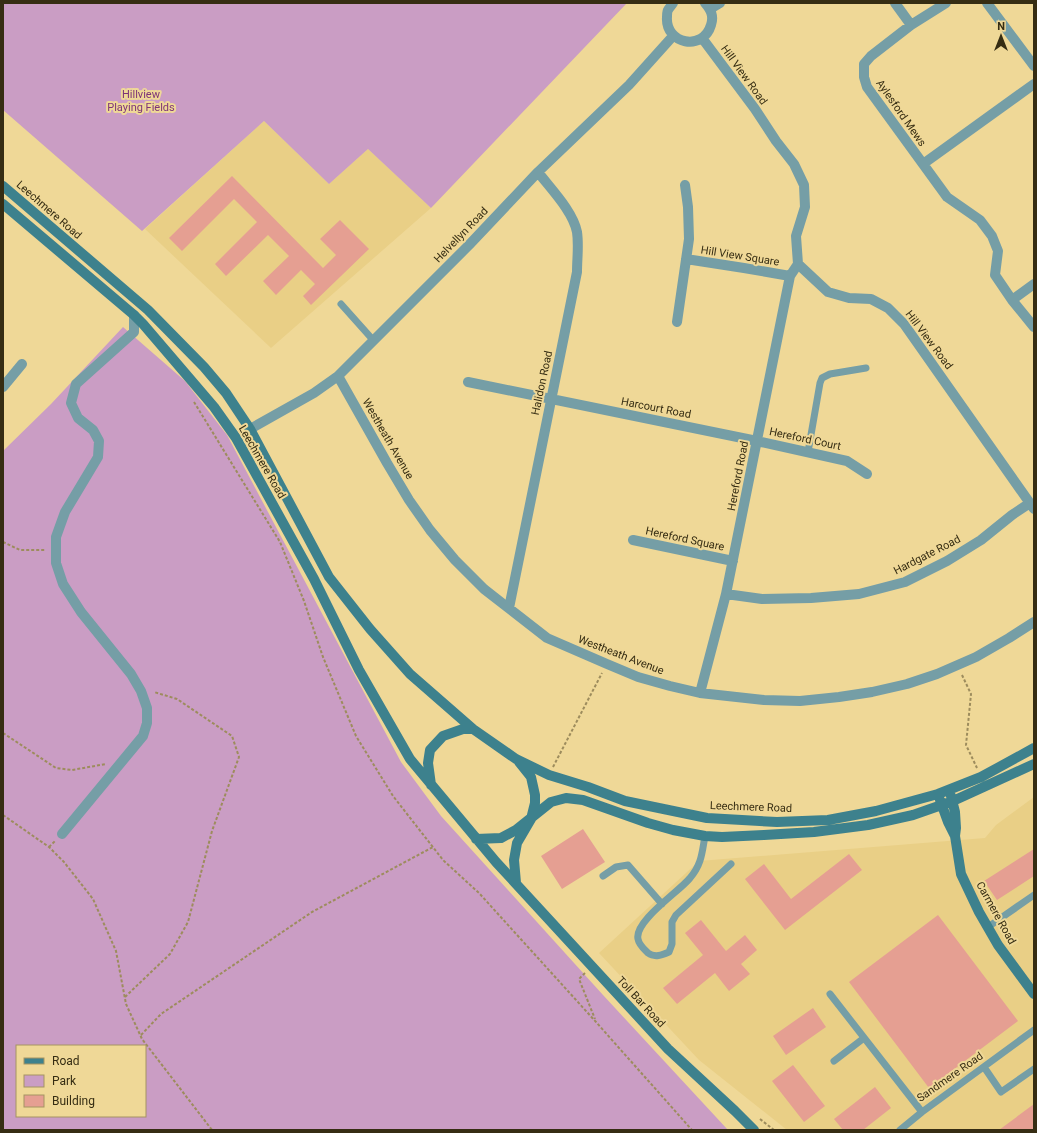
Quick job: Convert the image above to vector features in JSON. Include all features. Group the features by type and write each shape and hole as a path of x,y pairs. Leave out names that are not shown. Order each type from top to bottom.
{"main road":[{"name":"Leechmere Road","path":"3,186 153,315 204,367 226,393 250,429 330,577 370,629 410,674 473,729 516,759 549,775 626,801 707,818 777,822 842,818 876,811 938,794 981,777 1034,748"},
{"name":"Leechmere Road","path":"3,204 134,315 214,407 236,438 314,579 359,670 410,759 496,862"},
{"path":"236,438 250,429"},
{"path":"431,785 428,763 430,750 443,736 463,729 473,729"},
{"path":"516,759 531,777 535,795 535,803 531,819 517,842 514,860 516,883"},
{"path":"476,839 501,838 516,830 551,802 566,798 583,800 648,823 673,830 705,836 757,836 822,831 868,825 913,815 953,801 1034,764"},
{"name":"Carmere Road","path":"949,790 953,801 956,819 955,836 960,874 998,945 1034,994"},
{"name":"Carmere Road","path":"938,794 949,826 955,836"},
{"name":"Toll Bar Road","path":"496,862 668,1049 754,1130"}],"street":[{"path":"673,3 668,10 666,24 673,36 682,41 692,42 702,38 710,30 713,20 708,6 720,3"},
{"path":"895,3 911,25"},
{"name":"Aylesford Mews","path":"946,3 911,25 871,56 864,64 864,76 867,87 946,197 980,220 992,236 998,251 995,275 1012,300 1034,327"},
{"path":"987,3 1034,66"},
{"name":"Helvellyn Road","path":"250,429 314,393 338,376 469,245 538,172 629,85 673,36"},
{"name":"Hill View Road","path":"702,38 794,164 804,185 805,207 796,236 798,264 828,292 849,298 871,299 888,308 904,324 1032,506"},
{"name":"Aylesford Mews","path":"923,164 1034,84"},
{"name":"Halidon Road","path":"509,608 577,272 577,231 569,213 538,172"},
{"name":"Hill View Square","path":"677,322 689,239 688,207 685,185"},
{"name":"Hill View Square","path":"686,260 790,276"},
{"name":"Hereford Road","path":"700,693 726,594 790,276 798,264"},
{"path":"1012,300 1034,284"},
{"path":"62,834 143,736 147,723 147,708 139,688 130,674 81,612 63,584 56,563 56,537 65,512 98,457 99,441 93,430 78,418 71,403 76,384 134,332 134,315"},
{"path":"3,387 22,364"},
{"name":"Westheath Avenue","path":"338,376 387,463 410,500 430,530 455,560 484,589 548,638 638,677 700,693 764,700 800,701 839,697 872,692 907,684 937,674 976,657 1034,622"},
{"name":"Harcourt Road","path":"468,382 757,441"},
{"name":"Hereford Court","path":"757,441 847,460 867,474"},
{"name":"Hardgate Road","path":"726,594 762,599 811,598 859,594 905,582 946,561 981,540 1012,515 1032,506"},
{"name":"Hereford Square","path":"633,540 733,561"}],"lane":[{"path":"340,304 374,341"},
{"path":"808,452 822,378 830,374 866,368"},
{"path":"705,836 701,862 690,878 640,927 637,938 641,947 650,955 659,956 669,952 672,944 672,922 676,914 731,864"},
{"path":"603,876 616,867 628,865 662,904"},
{"path":"988,927 1034,895"},
{"name":"Sandmere Road","path":"830,994 922,1112 1034,1030"},
{"path":"834,1061 864,1038"},
{"path":"984,1067 1001,1092 1034,1069"},
{"path":"900,1130 922,1112"}],"path":[{"path":"190,396 280,542 304,601 323,657 356,736 393,796 443,860 479,893 692,1130"},
{"path":"3,542 20,550 56,550"},
{"path":"549,775 607,664"},
{"path":"958,665 971,694 966,745 981,777"},
{"path":"125,997 170,954 188,922 212,831 239,757 232,736 177,699 139,688"},
{"path":"3,733 56,768 72,770 95,767 123,760"},
{"path":"3,815 48,847 64,862 93,899 116,951 126,1004 140,1036 212,1130"},
{"path":"140,1036 162,1014 312,912 433,847"},
{"path":"592,966 579,979 596,1022"}],"shaded area":[{"path":"264,121 329,184 368,149 431,208 271,348 145,229"},
{"path":"1034,797 1034,1130 787,1130 699,1060 599,953 699,861 985,838 996,825"}],"green space":[{"name":"Hillview Playing Fields","path":"3,3 627,3 431,208 368,149 329,184 264,121 142,231 3,110"},
{"path":"123,327 185,381 227,435 401,762 441,816 728,1130 3,1130 3,451 51,404"}],"building":[{"path":"232,176 323,268 336,255 320,239 340,220 369,249 311,305 303,296 315,284 301,270 276,295 263,281 289,256 268,235 226,276 215,264 257,222 234,199 182,251 169,238"},
{"path":"583,829 605,862 562,889 541,856"},
{"path":"1034,849 1034,876 997,900 984,881"},
{"path":"849,854 862,870 785,930 745,879 764,864 791,899"},
{"path":"938,915 1018,1021 929,1088 849,982"},
{"path":"701,920 726,951 745,935 757,950 741,964 750,974 729,991 715,973 677,1004 663,988 703,955 685,933"},
{"path":"813,1008 826,1027 786,1055 773,1036"},
{"path":"793,1065 825,1106 804,1122 772,1081"},
{"path":"875,1087 891,1108 863,1130 843,1130 834,1119"},
{"path":"1034,1104 1034,1130 999,1130"}]}
